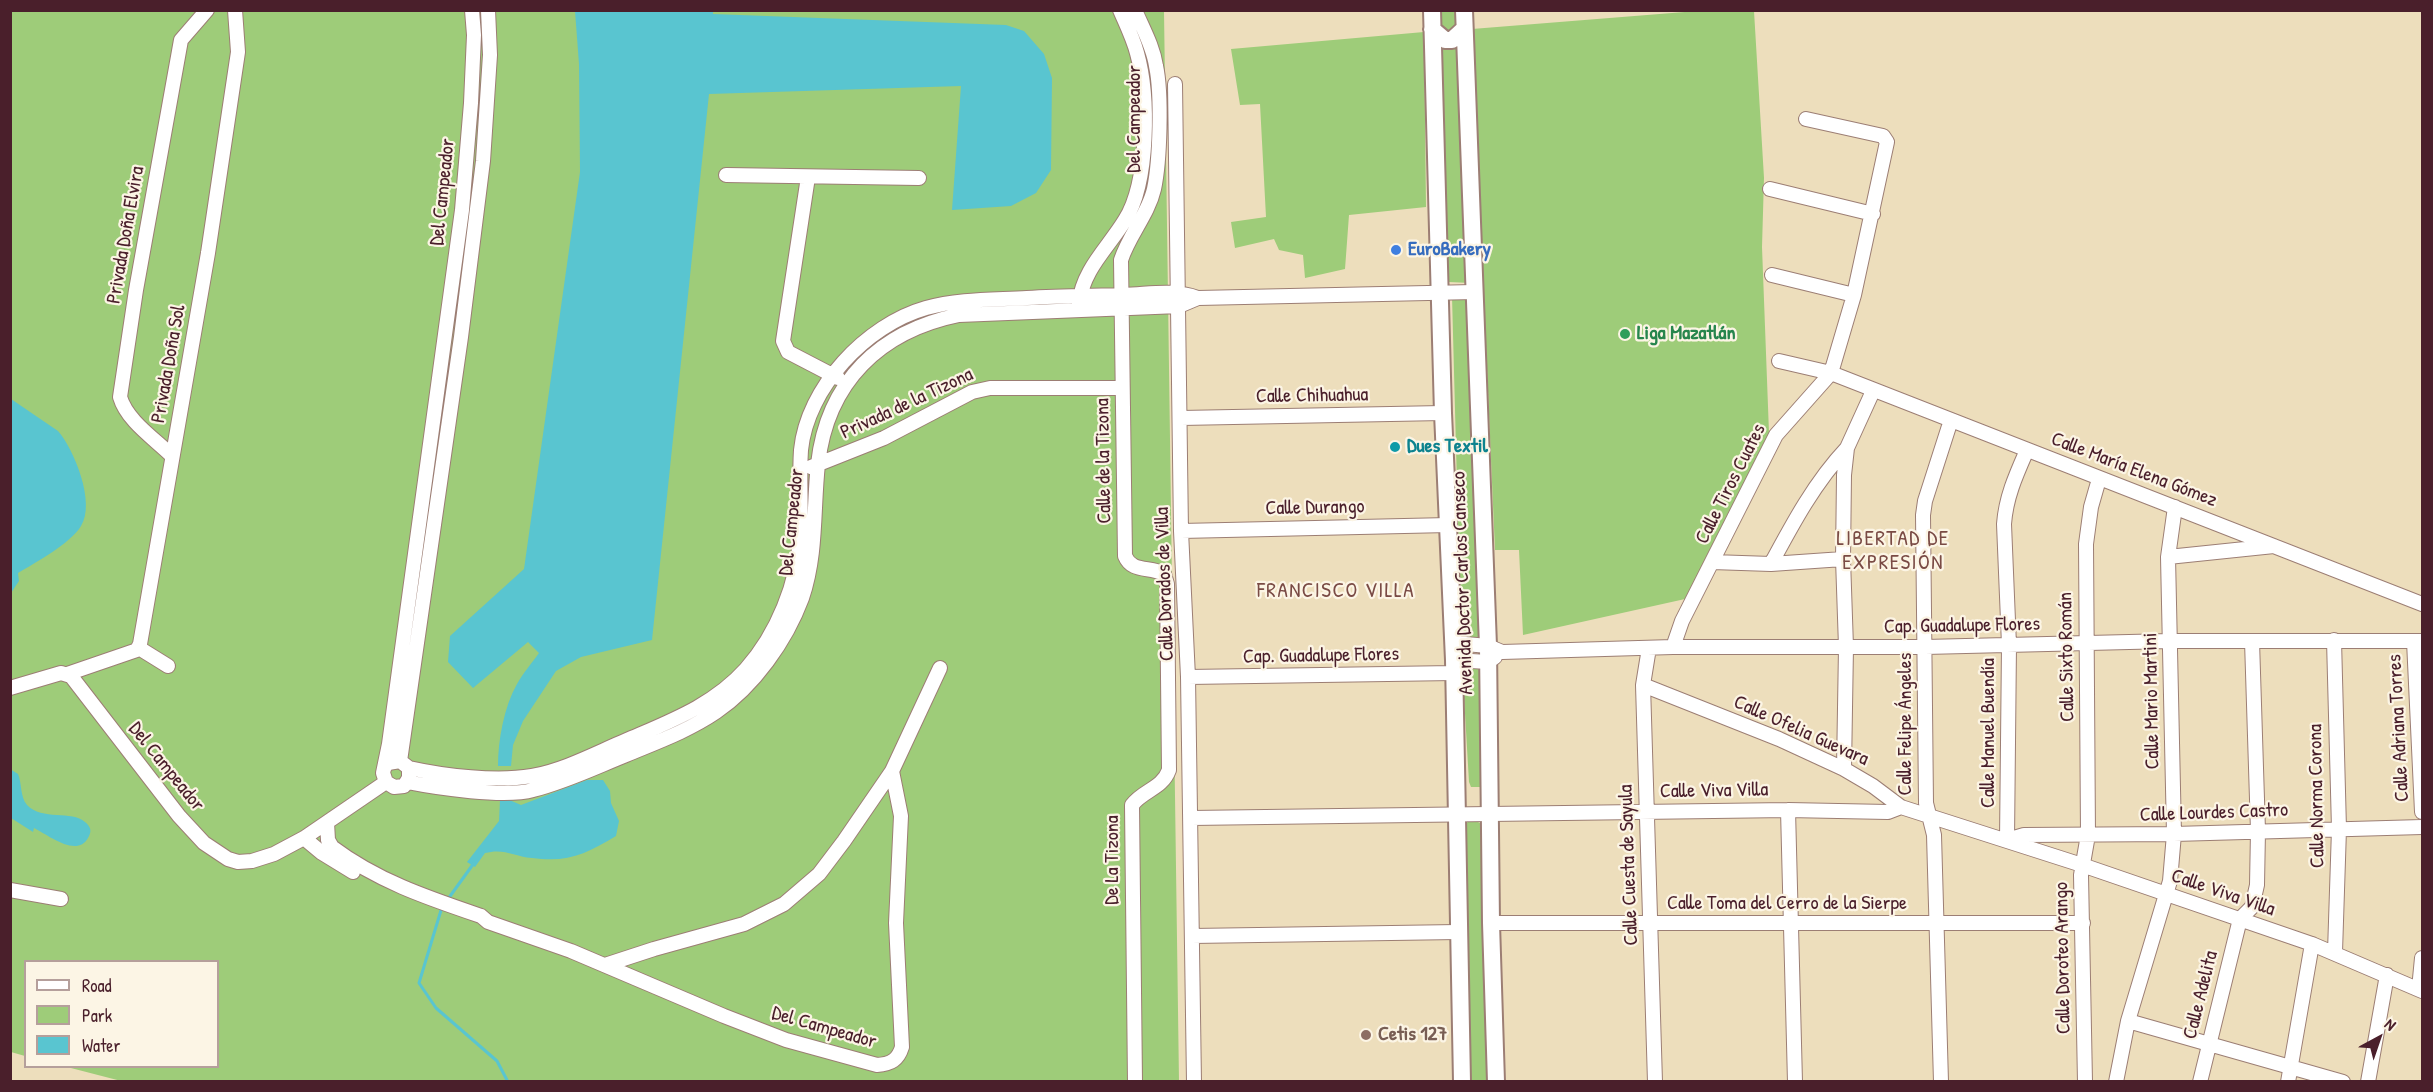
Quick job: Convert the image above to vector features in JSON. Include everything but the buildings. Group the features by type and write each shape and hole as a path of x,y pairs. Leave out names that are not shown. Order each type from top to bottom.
{"main road":[{"name":"Avenida Doctor Carlos Canseco","path":"1431,10 1443,412 1454,659 1462,1082"},
{"name":"Avenida Doctor Carlos Canseco","path":"1464,10 1474,292 1493,653 1491,923 1496,1082"},
{"path":"1432,29 1445,40 1452,40 1464,29"}],"street":[{"name":"Privada Doña Elvira","path":"172,456 132,417 120,397 136,290 181,40 207,10"},
{"name":"Privada Doña Sol","path":"139,648 208,252 238,52 235,10"},
{"name":"Del Campeador","path":"472,10 474,35 471,103 455,270 385,775 394,787 404,786 426,585 483,160 490,55 488,10"},
{"name":"Del Campeador","path":"1077,310 1084,279 1127,218 1142,172 1143,84 1137,54 1120,10"},
{"name":"Del Campeador","path":"1122,302 1121,260 1142,220 1154,190 1158,151 1156,64 1151,45 1135,10"},
{"name":"Calle Dorados de Villa","path":"1175,84 1182,531 1191,818 1194,1082"},
{"name":"Calle Tiros Cuates","path":"1673,647 1682,621 1776,435 1831,373 1854,295 1873,214 1886,139 1883,136 1806,119"},
{"path":"726,175 919,178"},
{"path":"808,177 783,341 788,352 846,384"},
{"path":"1770,189 1873,214"},
{"path":"1109,244 1125,249"},
{"path":"455,270 469,272"},
{"path":"1772,275 1854,295"},
{"path":"1122,302 1198,298 1474,292"},
{"name":"Del Campeador","path":"763,656 786,601 798,559 800,469 808,422 815,403 833,375 877,333 923,309 959,302 1080,295 1122,302"},
{"name":"Del Campeador","path":"67,674 179,816 215,852 238,862 252,861 274,854 327,823 385,775 388,763 406,771 477,790 531,791 670,737 717,711 735,696 790,623 808,577 815,533 818,465 827,419 846,384 885,345 913,327 971,314 1077,310 1122,302"},
{"name":"Calle de la Tizona","path":"1122,302 1125,556 1135,568 1157,570 1164,574 1167,584"},
{"name":"Calle María Elena Gómez","path":"1779,361 1831,373 2422,604"},
{"name":"Privada de la Tizona","path":"800,469 818,465 884,438 972,392 990,388 1122,387"},
{"path":"1844,769 1846,647 1843,560 1844,475 1847,448 1873,391"},
{"name":"Calle Chihuahua","path":"1181,418 1443,412"},
{"name":"Calle Felipe Ángeles","path":"1941,1082 1934,835 1926,803 1923,514 1951,420"},
{"path":"433,426 448,429"},
{"path":"1771,564 1795,519 1831,465 1847,448"},
{"name":"Calle Manuel Buendía","path":"2007,840 2008,645 2004,524 2005,508 2027,450"},
{"name":"Calle Sixto Román","path":"2088,835 2086,544 2091,507 2099,479"},
{"name":"Calle Mario Martini","path":"2116,1082 2128,1022 2170,881 2174,834 2168,557 2175,507"},
{"name":"Calle Durango","path":"1182,531 1449,525"},
{"path":"2168,557 2276,546"},
{"path":"1713,562 1771,564 1843,560"},
{"path":"411,583 426,585"},
{"name":"De La Tizona","path":"1135,1082 1132,805 1159,786 1166,779 1169,770 1167,584"},
{"name":"Calle Norma Corona","path":"2334,640 2339,829 2336,952"},
{"name":"Cap. Guadalupe Flores","path":"1188,677 1454,659 1493,653 1673,647 1925,647 2170,641 2418,641"},
{"name":"Calle Adelita","path":"2200,1082 2240,919 2252,907 2257,885 2258,831 2252,641"},
{"name":"Calle Adriana Torres","path":"2418,641 2422,812"},
{"path":"10,688 61,673 67,674 139,648 168,666"},
{"name":"Calle Cuesta de Sayula","path":"1649,648 1643,685 1655,1082"},
{"path":"605,965 744,924 784,904 819,874 892,771 940,668"},
{"name":"Calle Ofelia Guevara","path":"1643,685 1779,739 1844,769 1873,786 1901,807 2007,840"},
{"name":"Del Campeador","path":"304,838 322,853 369,881 399,895 438,905 479,923 488,922 605,965 723,1016 786,1040 877,1065 888,1064 894,1061 902,1047 896,923 901,816 892,771"},
{"name":"Calle Viva Villa","path":"1458,814 1788,810 1888,812 1901,807"},
{"path":"1788,810 1795,1082"},
{"path":"1191,818 1458,814"},
{"name":"Del Campeador","path":"327,823 328,840 332,847 348,859 373,874 438,905"},
{"name":"Calle Lourdes Castro","path":"2007,840 2024,835 2174,834 2422,827"},
{"name":"Calle Doroteo Arango","path":"2085,1082 2082,865 2088,835"},
{"name":"Calle Viva Villa","path":"2007,840 2336,952 2421,990"},
{"path":"10,890 62,899"},
{"name":"Calle Toma del Cerro de la Sierpe","path":"1491,923 2083,923"},
{"path":"1192,936 1458,932"},
{"path":"2288,1082 2312,944"},
{"path":"2421,990 2422,958"},
{"path":"2368,1082 2387,975"},
{"path":"2128,1022 2343,1082"}],"green space":[{"path":"10,11 1164,11 1179,1081 125,1082 71,1068 219,1068 219,960 24,960 24,1056 11,1052"},
{"path":"1436,11 1457,11 1471,283 1449,282"},
{"name":"Liga Mazatlán","path":"1697,11 1754,11 1764,178 1762,247 1769,433 1685,599 1523,635 1519,550 1495,550 1472,29"},
{"path":"1424,32 1426,207 1349,215 1345,269 1305,278 1303,255 1279,250 1274,239 1235,248 1231,222 1266,217 1260,104 1240,105 1231,49"},
{"path":"1452,296 1462,296 1467,301 1470,323 1483,642 1461,637"},
{"path":"1462,662 1483,664 1490,784 1481,787 1471,787 1469,782"},
{"path":"1474,820 1480,823 1482,830 1492,1081 1469,1081 1465,827 1468,821"}],"water":[{"path":"713,10 713,14 1006,25 1024,31 1044,54 1052,78 1051,170 1036,193 1011,206 952,210 961,86 709,94 652,640 581,657 556,671 523,721 513,745 511,766 498,766 505,713 512,693 539,653 528,642 473,688 448,662 450,636 524,569 580,172 579,64 575,11"},
{"path":"11,399 58,431 64,439 81,477 86,504 85,516 76,532 52,552 18,573 19,581 11,593"},
{"path":"10,769 18,774 25,802 33,810 79,818 87,824 90,833 83,844 77,846 62,843 34,828 33,832 11,818"},
{"path":"587,780 603,780 610,791 611,803 619,821 616,836 586,852 566,858 525,857 498,851 485,853 475,867 467,862 499,821 500,800 507,799 521,805"}],"waterway":[{"path":"448,899 474,863"},
{"path":"442,907 419,983 436,1008 497,1061 508,1082"}],"place":[{"name":"EuroBakery","path":"1396,250"},
{"name":"Liga Mazatlán","path":"1625,334"},
{"name":"Dues Textil","path":"1395,447"},
{"name":"Cetis 127","path":"1366,1035"}],"district":[{"name":"LIBERTAD DE EXPRESIÓN","path":"1893,551"},
{"name":"FRANCISCO VILLA","path":"1336,591"}]}
